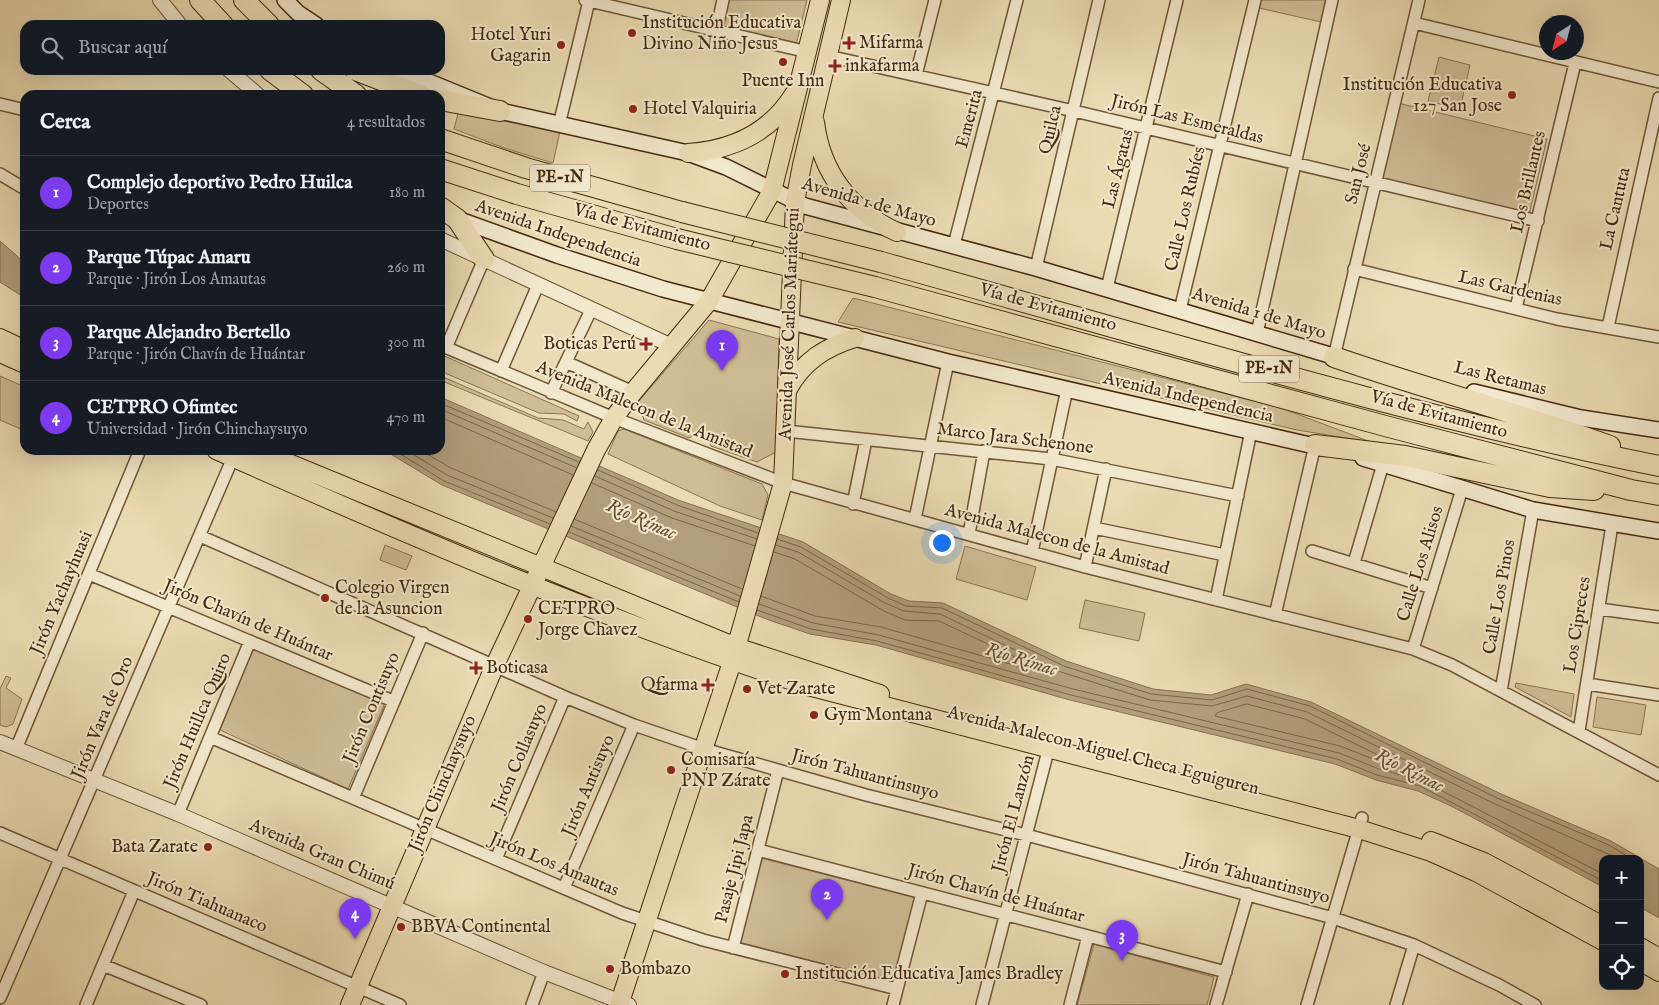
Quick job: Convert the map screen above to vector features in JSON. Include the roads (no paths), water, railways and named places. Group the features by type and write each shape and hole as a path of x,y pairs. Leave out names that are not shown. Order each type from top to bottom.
{"highway":[{"path":"200,0 218,20"},
{"path":"244,0 264,20"},
{"path":"267,75 278,90"},
{"path":"277,75 296,90"},
{"path":"328,75 349,90"},
{"path":"368,75 407,90"},
{"path":"445,101 500,110"},
{"name":"Vía de Evitamiento","path":"445,141 526,168 682,212 881,262 1395,404 1545,443 1659,465"},
{"name":"Vía de Evitamiento","path":"445,171 517,194 677,239 875,287 1390,427 1631,490 1659,495"},
{"path":"448,219 484,259"},
{"path":"1334,357 1395,378 1551,424 1659,465"},
{"path":"1315,445 1405,456 1550,487 1606,491 1631,490"}],"main road":[{"path":"285,0 308,20"},
{"name":"Avenida José Carlos Mariátegui","path":"543,560 596,450 614,418 633,392 709,301 772,191 820,0"},
{"name":"Avenida José Carlos Mariátegui","path":"623,1004 647,921 736,647 783,483 795,202 841,0"},
{"name":"Avenida 1 de Mayo","path":"412,75 500,110 688,153 726,167 795,202 897,232 954,245 1107,288 1334,357"},
{"path":"688,153 730,147 753,136 773,121 784,109 801,80"},
{"path":"814,114 816,136 822,156 840,188 865,214 897,232"},
{"name":"Avenida Independencia","path":"448,219 663,289 709,301 948,362 1315,445 1533,510 1612,525 1659,531"},
{"path":"0,338 20,348"},
{"path":"788,390 802,368 816,355 855,338"},
{"path":"0,353 20,362"},
{"name":"Las Retamas","path":"1334,357 1571,416 1659,430"},
{"name":"Avenida Malecon Miguel Checa Eguiguren","path":"237,455 532,584 624,620 736,647 888,696 1360,823 1476,872 1599,939"},
{"name":"Avenida Malecon Miguel Checa Eguiguren","path":"270,455 543,560 736,647 808,686 1428,839 1484,862 1599,924"},
{"name":"Jirón Chinchaysuyo","path":"350,1005 424,827 543,560"},
{"path":"1644,949 1659,958"},
{"path":"1644,963 1659,972"}],"street":[{"path":"160,0 176,20"},
{"path":"559,125 587,0 716,32 808,52"},
{"path":"716,32 723,0"},
{"path":"916,75 935,0"},
{"name":"Emerita","path":"954,245 995,93 1017,0"},
{"name":"Quilca","path":"1036,268 1100,0"},
{"name":"Las Ágatas","path":"1107,288 1177,0"},
{"name":"Calle Los Rubíes","path":"1180,310 1255,0"},
{"path":"1257,333 1332,0"},
{"name":"San José","path":"1334,357 1374,182 1420,0"},
{"path":"1414,23 1659,82"},
{"name":"Jirón Las Esmeraldas","path":"828,56 1074,110 1538,221"},
{"name":"Los Brillantes","path":"1516,308 1575,63"},
{"path":"235,75 252,90"},
{"name":"La Cantuta","path":"1608,328 1659,98"},
{"path":"0,104 20,109"},
{"path":"0,174 20,186"},
{"path":"445,241 672,346"},
{"path":"445,342 484,259"},
{"name":"Las Gardenias","path":"1354,269 1516,308 1659,337"},
{"path":"500,371 538,285"},
{"path":"551,393 591,310"},
{"name":"Avenida Malecon de la Amistad","path":"445,347 551,393 783,483 1085,567 1413,649 1452,665 1501,690 1659,775"},
{"path":"566,362 633,392"},
{"path":"915,519 948,362"},
{"path":"1032,552 1067,389"},
{"name":"Marco Jara Schenone","path":"786,431 1051,459 1238,496"},
{"path":"1216,600 1251,431"},
{"path":"853,504 866,440"},
{"path":"1275,615 1315,445"},
{"path":"969,534 984,451"},
{"name":"Jirón Yachayhuasi","path":"16,749 138,455"},
{"name":"Jirón Vara de Oro","path":"0,998 235,455"},
{"path":"1354,563 1383,464"},
{"path":"1085,567 1106,469"},
{"name":"Calle Los Alisos","path":"1413,649 1462,489"},
{"name":"Calle Los Pinos","path":"1501,690 1533,510"},
{"name":"Los Cipreces","path":"1579,731 1612,525"},
{"path":"1094,528 1225,555"},
{"name":"Jirón Tahuantinsuyo","path":"200,536 634,725 704,749 778,770 1333,918 1414,945 1499,985 1534,1005"},
{"path":"1312,551 1432,588"},
{"name":"Jirón Chavín de Huántar","path":"89,574 393,701"},
{"path":"1599,609 1659,617"},
{"name":"Jirón Contisuyo","path":"354,796 422,633"},
{"name":"Jirón Huillca Quiro","path":"178,814 250,641"},
{"path":"1586,684 1659,695"},
{"name":"Jirón Collasuyo","path":"496,860 566,697"},
{"name":"Jirón Antisuyo","path":"564,888 634,725"},
{"name":"Jirón Los Amautas","path":"210,737 354,796 496,860 647,921 732,948 897,989"},
{"name":"Avenida Gran Chimú","path":"0,742 178,814 544,972 623,1004"},
{"name":"Jirón El Lanzón","path":"982,1005 1049,747"},
{"name":"Pasaje Jipi Japa","path":"732,948 778,770"},
{"path":"1307,1005 1360,823"},
{"name":"Jirón Tiahuanaco","path":"0,833 62,858 134,891 400,1005"},
{"name":"Jirón Chavín de Huántar","path":"758,850 1226,972"},
{"path":"86,1005 134,891"},
{"path":"893,1005 922,893"},
{"path":"1216,1005 1248,894"},
{"path":"1070,1005 1088,936"},
{"path":"1396,1005 1414,945"},
{"path":"103,965 201,1005"},
{"path":"532,1005 544,972"}],"water":[{"path":"0,241 20,259 20,295 0,282"},
{"name":"Río Rímac","path":"445,399 678,500 803,542 891,594 909,601 943,603 1066,661 1153,689 1211,695 1246,684 1311,702 1499,793 1611,841 1635,855 1599,855 1599,885 1453,807 1418,791 1376,780 1335,764 1070,700 876,645 810,634 766,619 442,485 392,455 445,455"},
{"path":"1644,860 1659,869 1659,918 1644,909"}],"place":[{"name":"Institución Educativa Divino Niño Jesus","path":"632,33"},
{"name":"Mifarma","path":"849,43"},
{"name":"Hotel Yuri Gagarin","path":"561,45"},
{"name":"Puente Inn","path":"783,62"},
{"name":"inkafarma","path":"835,66"},
{"name":"Institución Educativa 127 San Jose","path":"1512,95"},
{"name":"Hotel Valquiria","path":"633,109"},
{"name":"Boticas Perú","path":"646,344"},
{"name":"Complejo deportivo Pedro Huilca","path":"722,371"},
{"name":"Colegio Virgen de la Asuncion","path":"325,598"},
{"name":"CETPRO Jorge Chavez","path":"528,619"},
{"name":"Boticasa","path":"476,668"},
{"name":"Qfarma","path":"708,685"},
{"name":"Vet Zarate","path":"747,689"},
{"name":"Gym Montana","path":"814,715"},
{"name":"Comisaría PNP Zárate","path":"671,770"},
{"name":"Bata Zarate","path":"208,847"},
{"name":"Parque Túpac Amaru","path":"827,920"},
{"name":"BBVA Continental","path":"401,927"},
{"name":"CETPRO Ofimtec","path":"355,939"},
{"name":"Parque Alejandro Bertello","path":"1122,961"},
{"name":"Bombazo","path":"610,969"},
{"name":"Institución Educativa James Bradley","path":"785,974"}]}
